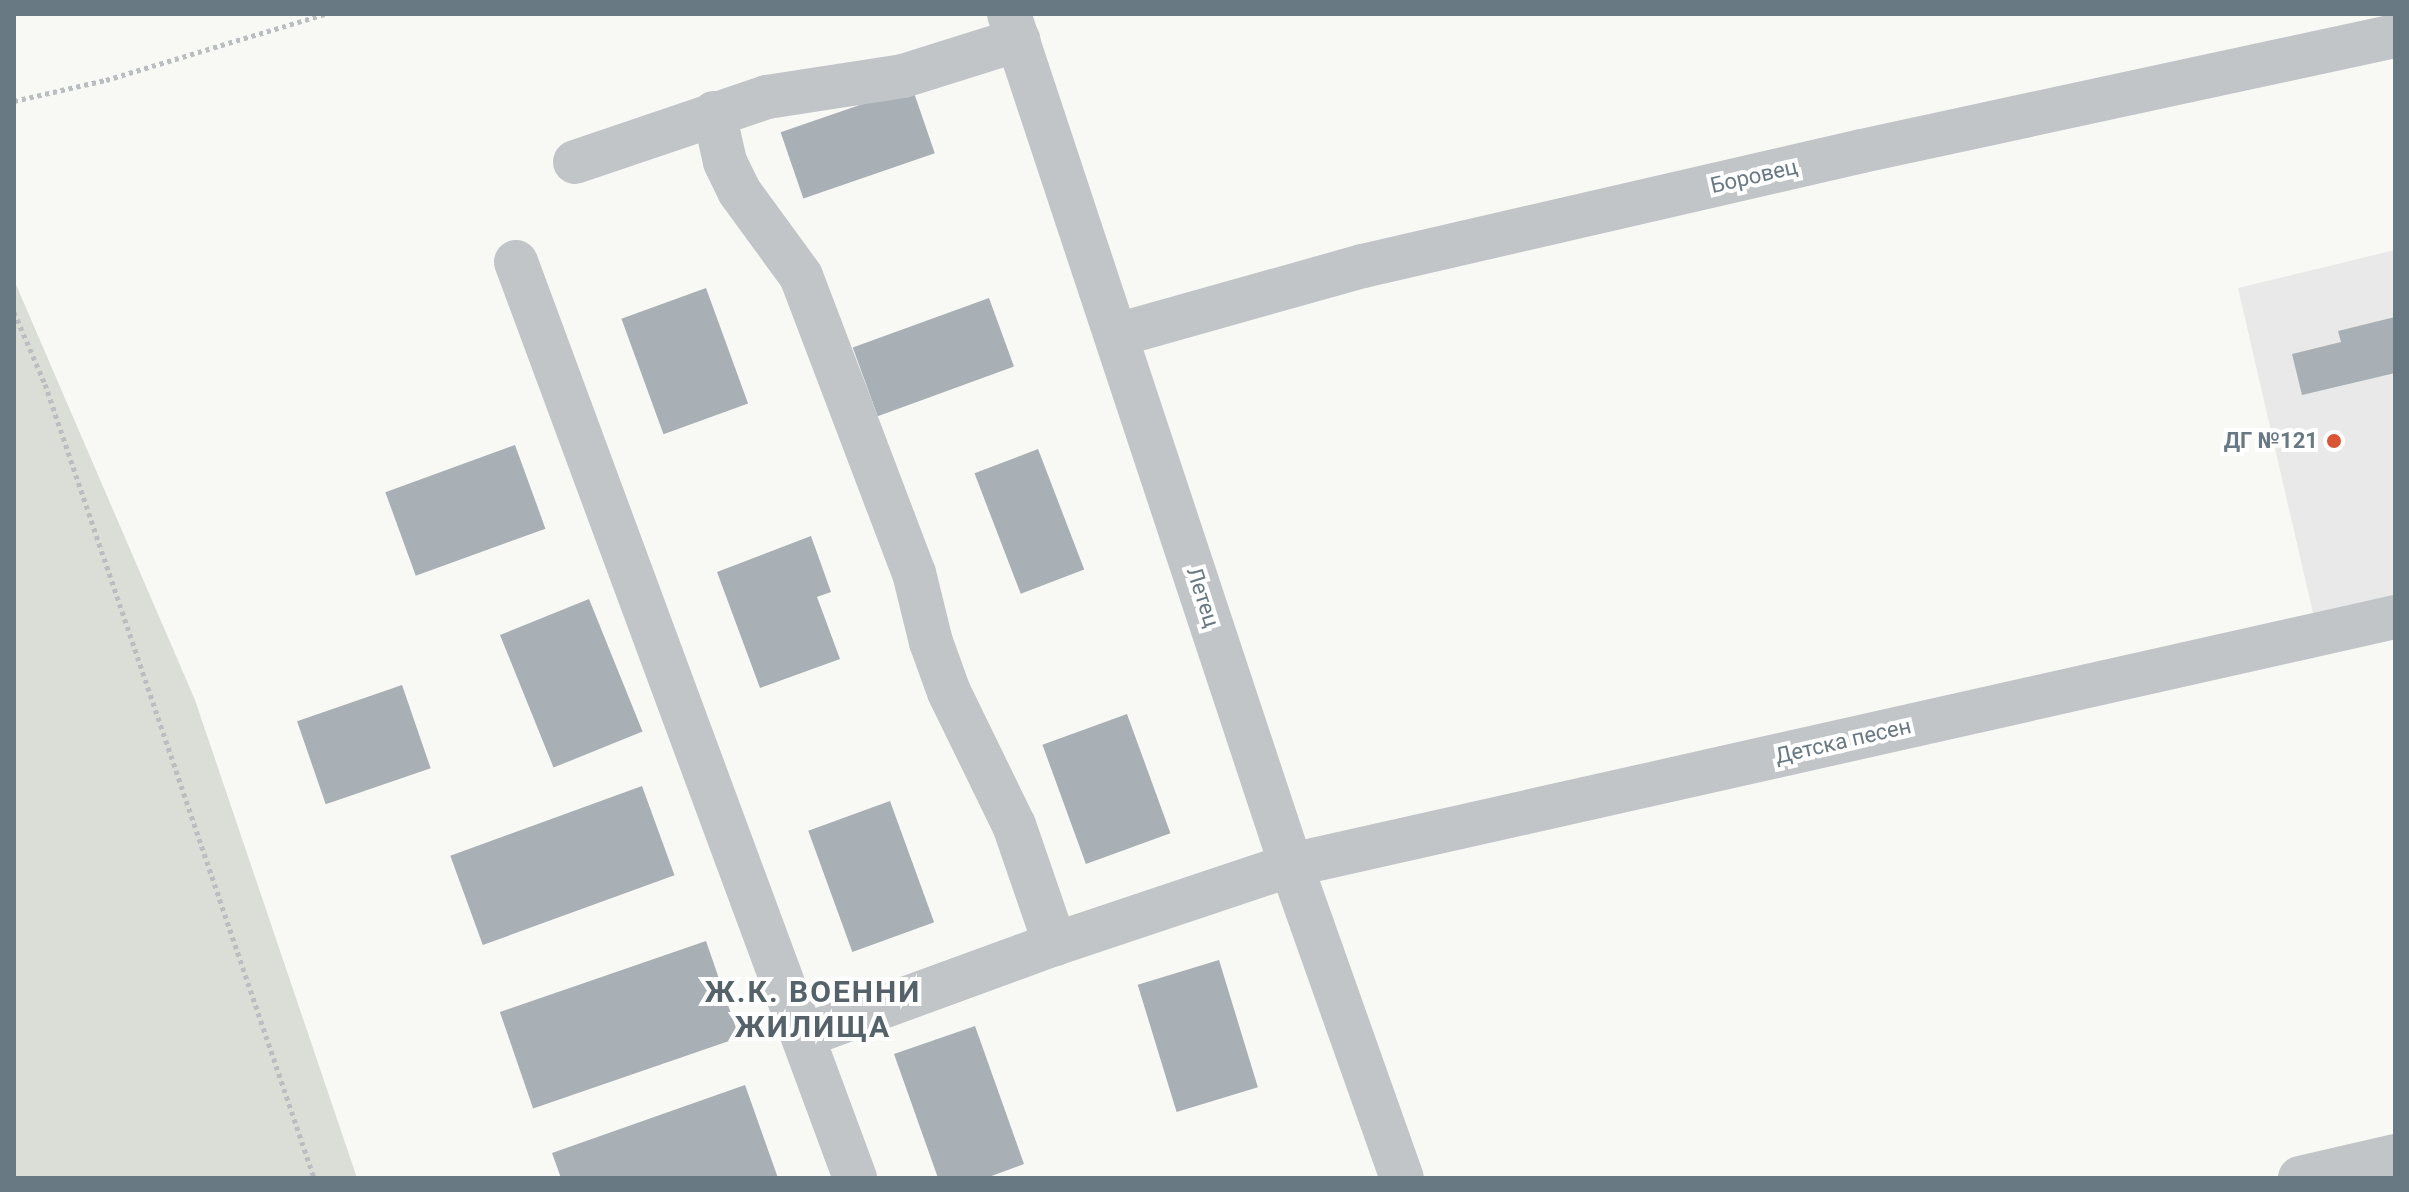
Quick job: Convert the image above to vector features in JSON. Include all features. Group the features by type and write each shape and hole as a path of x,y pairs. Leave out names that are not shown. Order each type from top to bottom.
{"street":[{"path":"575,162 767,97 903,76 1013,27"},
{"name":"Летец","path":"1013,27 1291,865 1402,1178"},
{"name":"Боровец","path":"1117,335 1363,266 1862,151 2395,36"},
{"path":"714,113 725,162 739,191 801,276 914,573 931,642 949,692 1014,825 1055,944"},
{"path":"516,262 855,1178"},
{"name":"Детска песен","path":"803,1036 1055,944 1291,865 2395,617"},
{"path":"2300,1178 2395,1156"}],"path":[{"path":"14,101 106,80 324,14"},
{"path":"14,312 45,384 314,1178"}],"shaded area":[{"name":"ДГ №121","path":"2395,250 2395,595 2313,613 2238,288"},
{"path":"14,280 195,700 357,1178 14,1178"}],"building":[{"path":"912,87 935,153 803,198 781,132"},
{"path":"706,288 748,404 663,434 621,319"},
{"path":"989,298 1014,367 878,416 853,348"},
{"path":"2395,317 2395,373 2302,395 2292,354 2341,342 2338,331"},
{"path":"515,445 545,529 416,576 385,492"},
{"path":"1038,449 1084,569 1021,594 975,473"},
{"path":"811,536 831,592 817,597 840,659 760,688 717,572"},
{"path":"589,599 643,732 554,768 500,635"},
{"path":"402,685 431,768 326,804 297,721"},
{"path":"1127,714 1170,833 1086,864 1042,745"},
{"path":"642,786 674,875 483,945 450,856"},
{"path":"890,801 934,922 852,952 808,831"},
{"path":"706,941 739,1037 533,1108 500,1012"},
{"path":"1219,960 1258,1087 1177,1112 1138,985"},
{"path":"975,1026 1024,1164 986,1178 938,1178 894,1054"},
{"path":"745,1085 778,1178 561,1178 552,1153"}],"place":[{"name":"ДГ №121","path":"2334,441"}],"district":[{"name":"Ж.К. ВОЕННИ ЖИЛИЩА","path":"813,1009"}]}
